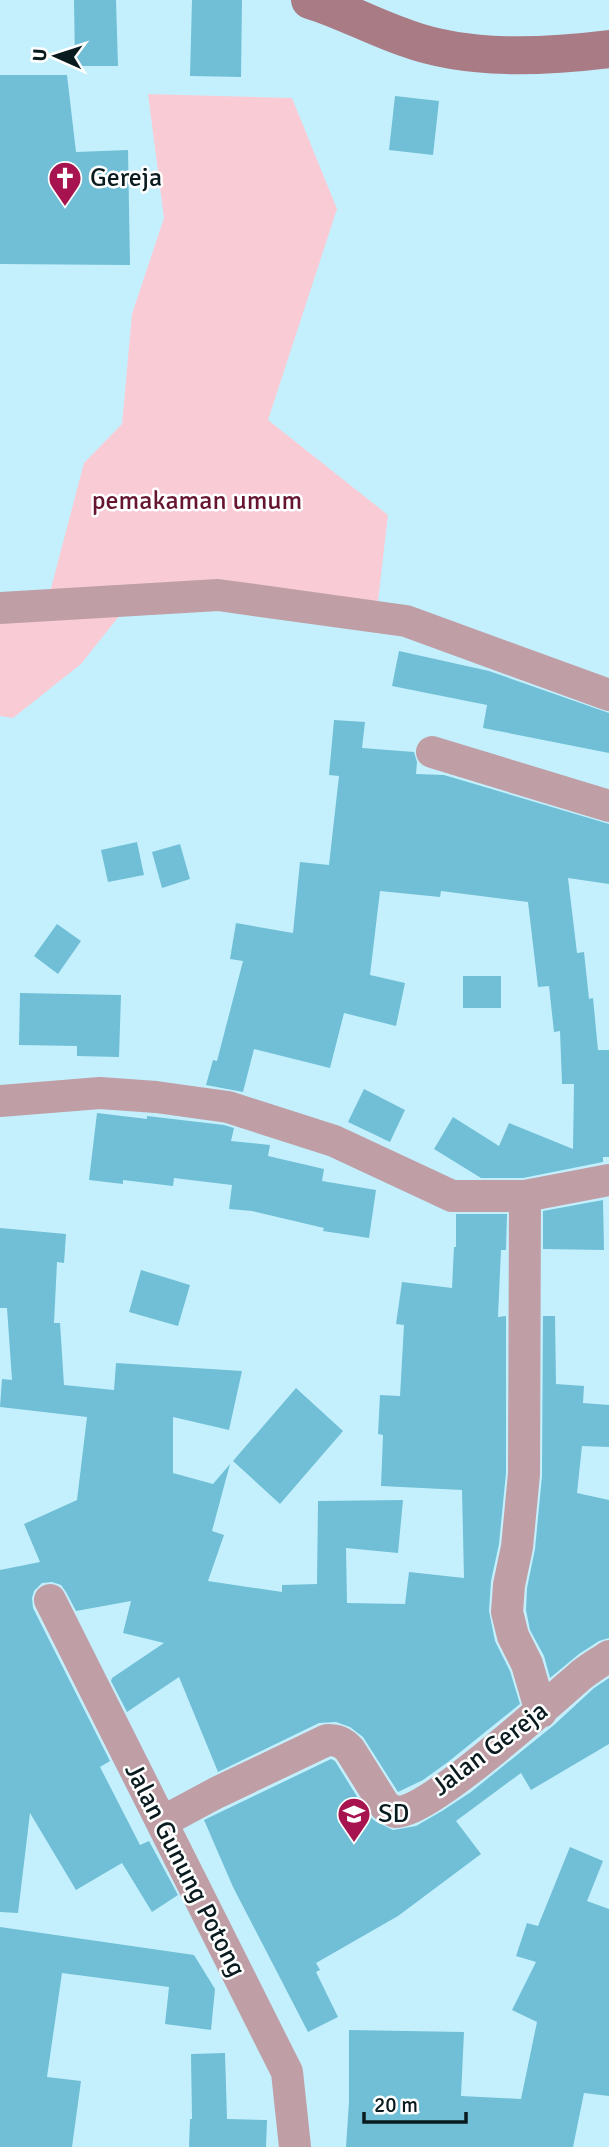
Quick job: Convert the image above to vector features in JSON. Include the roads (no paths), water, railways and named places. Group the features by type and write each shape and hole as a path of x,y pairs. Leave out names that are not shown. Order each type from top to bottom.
{"street":[{"path":"310,0 407,39 461,53 513,54 609,49"},
{"path":"0,608 218,595 392,619 405,621 609,695"},
{"path":"432,752 609,806"},
{"path":"0,1101 100,1093 156,1097 228,1107 334,1141 452,1196 525,1196 609,1180"},
{"path":"525,1196 524,1474 507,1612 513,1636 527,1664 541,1712"},
{"name":"Jalan Gunung Potong","path":"50,1600 286,2072 295,2147"},
{"name":"Jalan Gereja","path":"162,1822 216,1793 327,1741 335,1740 350,1750 385,1805 395,1812 406,1811 461,1776 541,1712 581,1675 609,1656"}],"place":[{"name":"Gereja","path":"65,208"},
{"name":"SD","path":"354,1844"}],"park label":[{"name":"pemakaman umum","path":"197,501"}]}
